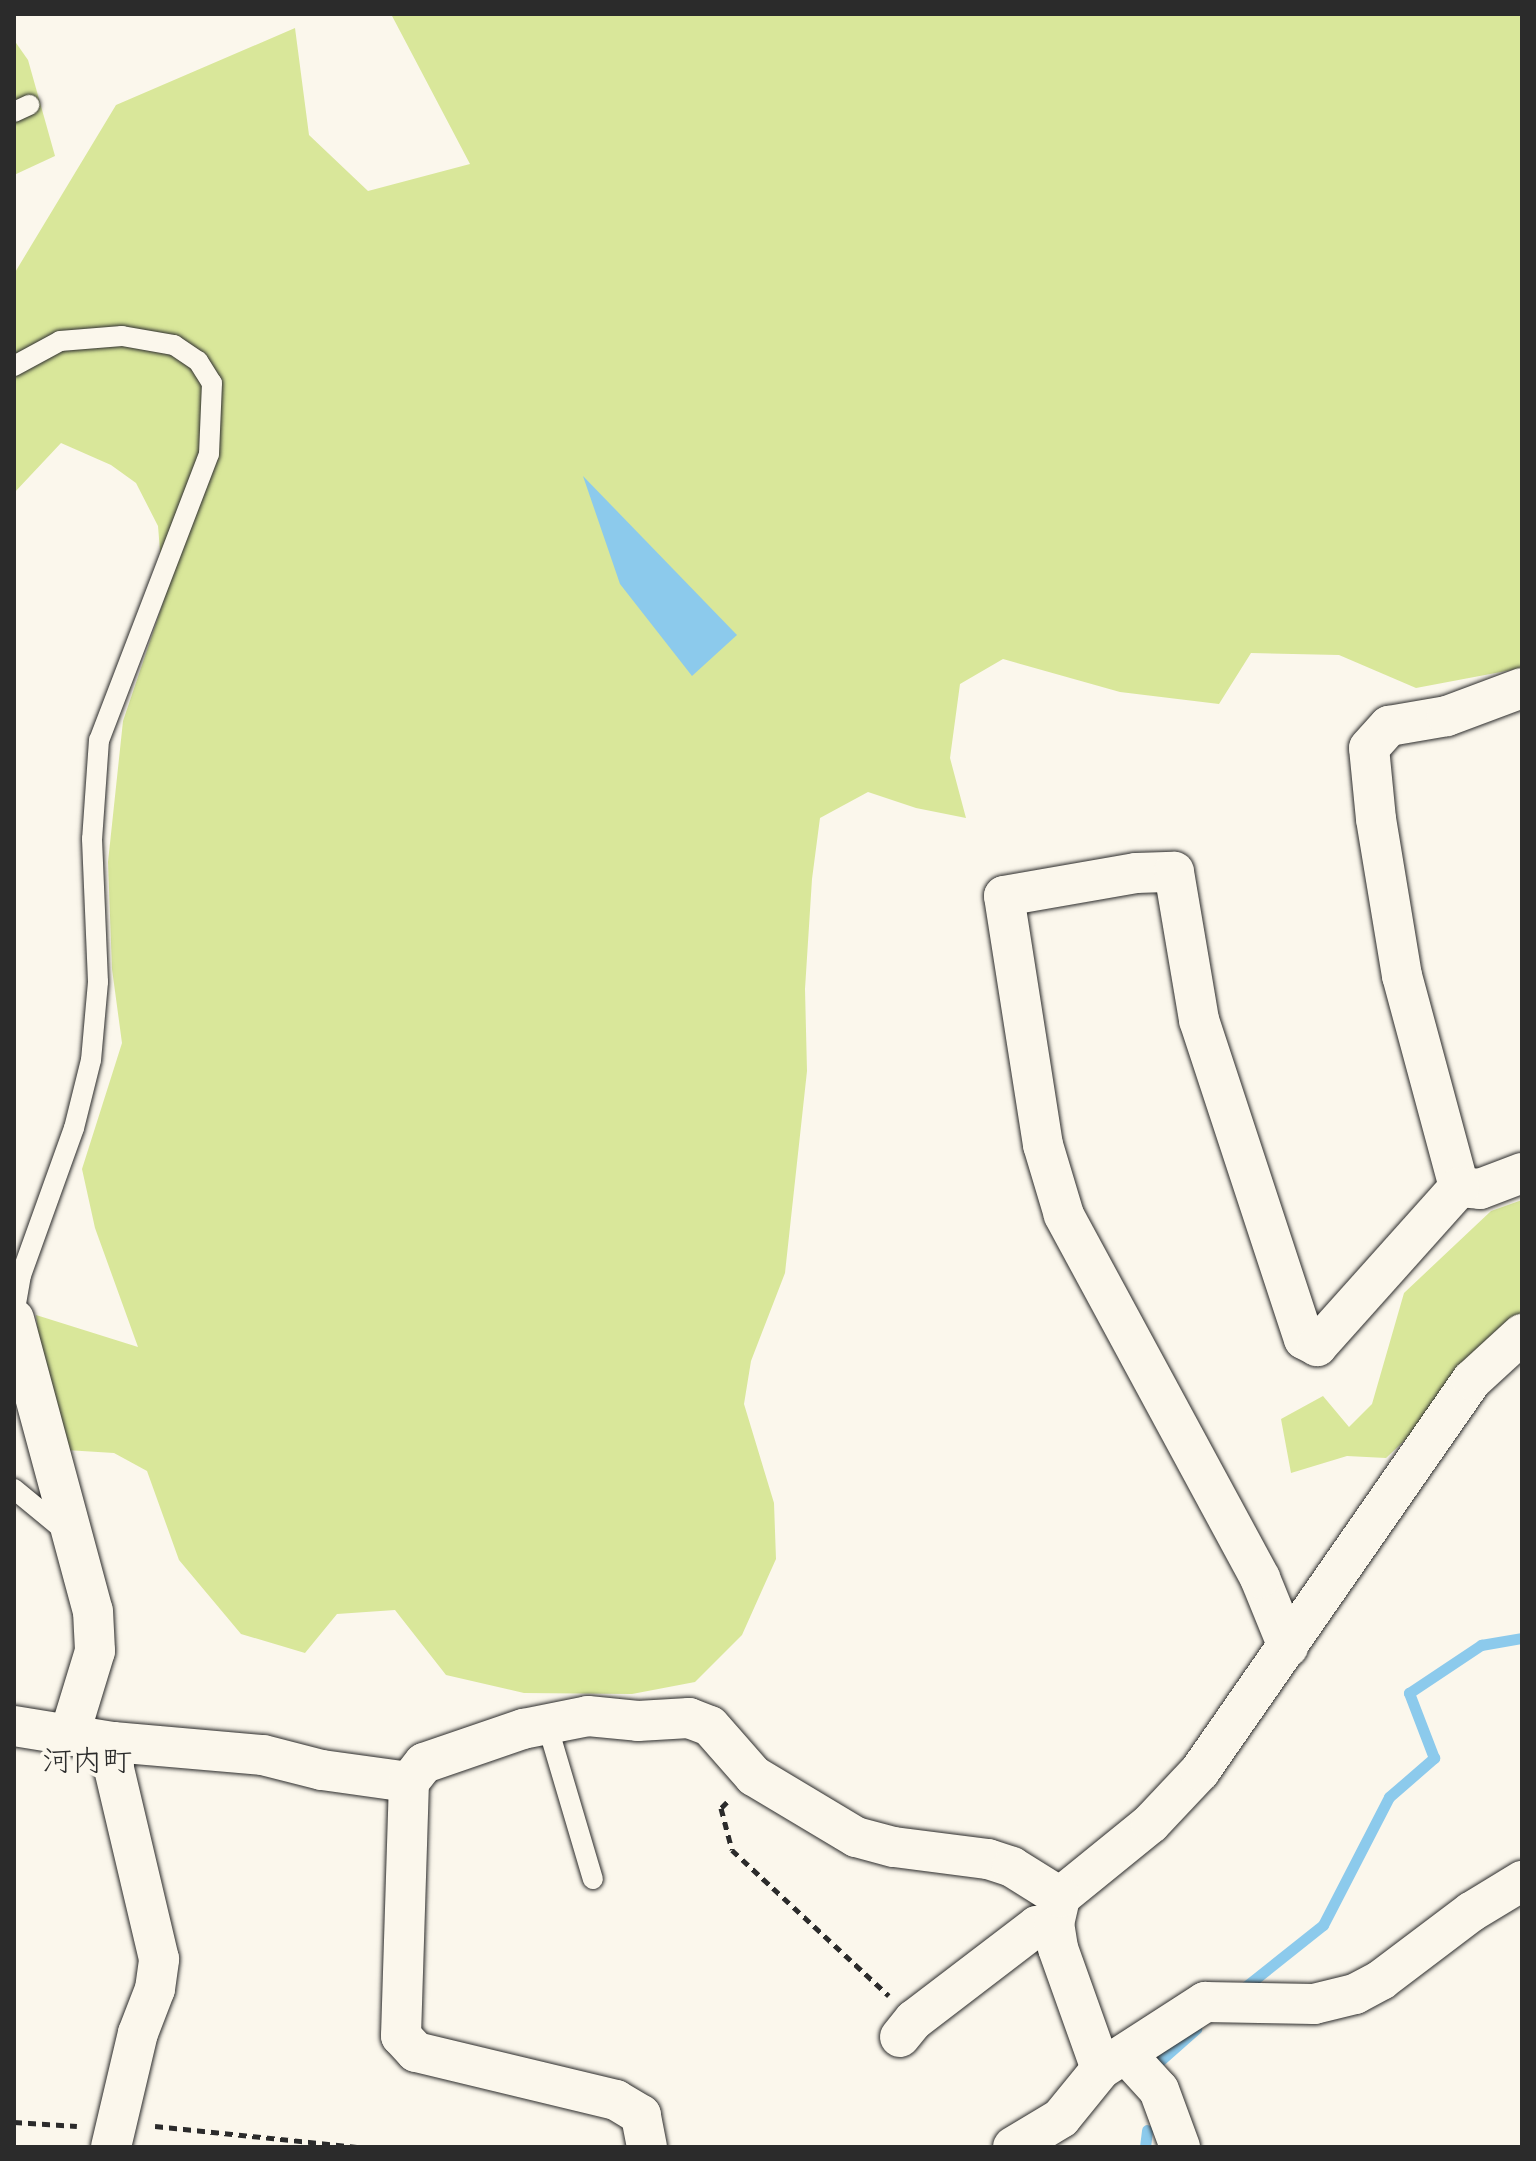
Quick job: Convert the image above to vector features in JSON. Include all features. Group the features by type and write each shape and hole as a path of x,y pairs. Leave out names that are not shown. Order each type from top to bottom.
{"street":[{"path":"1459,1187 1402,976 1376,819 1369,748 1389,726 1447,716 1522,688"},
{"path":"1288,1647 1260,1578 1064,1215 1043,1145 1004,896 1136,873 1174,872 1199,1020 1304,1339 1317,1346 1459,1187"},
{"path":"1459,1187 1480,1189 1522,1173"},
{"path":"14,1317 93,1611 95,1651 69,1736"},
{"path":"907,2028 1057,1910 1151,1823 1200,1771 1472,1380 1522,1334"},
{"path":"647,2147 641,2115 616,2100 416,2052 401,2036 409,1782 424,1763 551,1722 588,1716 638,1721 689,1718 710,1726 754,1776 856,1837 894,1847 988,1859 1012,1867 1057,1910 1058,1948 1114,2062 1159,2090 1180,2147"},
{"path":"14,1726 113,1742 263,1755 322,1770 409,1782"},
{"path":"113,1742 114,1769 159,1959 155,1989 138,2033 114,2136"},
{"path":"1013,2147 1061,2118 1114,2062 1205,2002 1314,2004 1355,1994 1381,1980 1471,1912 1522,1881"}],"lane":[{"path":"14,366 60,341 122,336 174,345 198,361 212,383 209,454 99,740 92,839 98,982 91,1060 74,1128 21,1275 14,1317"},
{"path":"14,1489 73,1539"},
{"path":"551,1722 552,1741 593,1879"}],"path":[{"path":"754,1776 721,1808 732,1850 907,2028"},
{"path":"14,2122 80,2126 114,2136 357,2147"}],"green space":[{"path":"391,14 1522,14 1522,668 1416,688 1339,655 1251,653 1219,704 1120,692 1003,659 960,684 950,758 966,818 916,808 868,792 820,818 812,879 805,989 807,1071 785,1273 751,1361 744,1404 774,1503 776,1559 742,1635 695,1682 632,1694 524,1693 446,1675 395,1610 337,1614 305,1653 241,1634 179,1560 147,1471 114,1453 66,1450 41,1360 36,1315 138,1347 95,1228 82,1169 122,1043 112,969 108,862 123,721 164,600 158,526 136,483 111,465 61,443 14,493 14,274 116,105 295,28 309,135 368,191 470,164"},
{"path":"14,40 28,60 55,156 14,175"},
{"path":"1522,1200 1522,1317 1493,1333 1423,1423 1386,1458 1347,1456 1291,1473 1281,1419 1323,1396 1349,1427 1372,1404 1404,1293 1491,1211"}],"water":[{"path":"583,476 737,635 692,676 620,584"}],"waterway":[{"path":"1240,1991 1323,1925 1389,1797 1434,1758 1409,1693 1481,1645 1522,1638"},
{"path":"1155,2065 1196,2029"},
{"path":"1145,2147 1147,2130"}],"district":[{"name":"河内町","path":"87,1762"}]}
